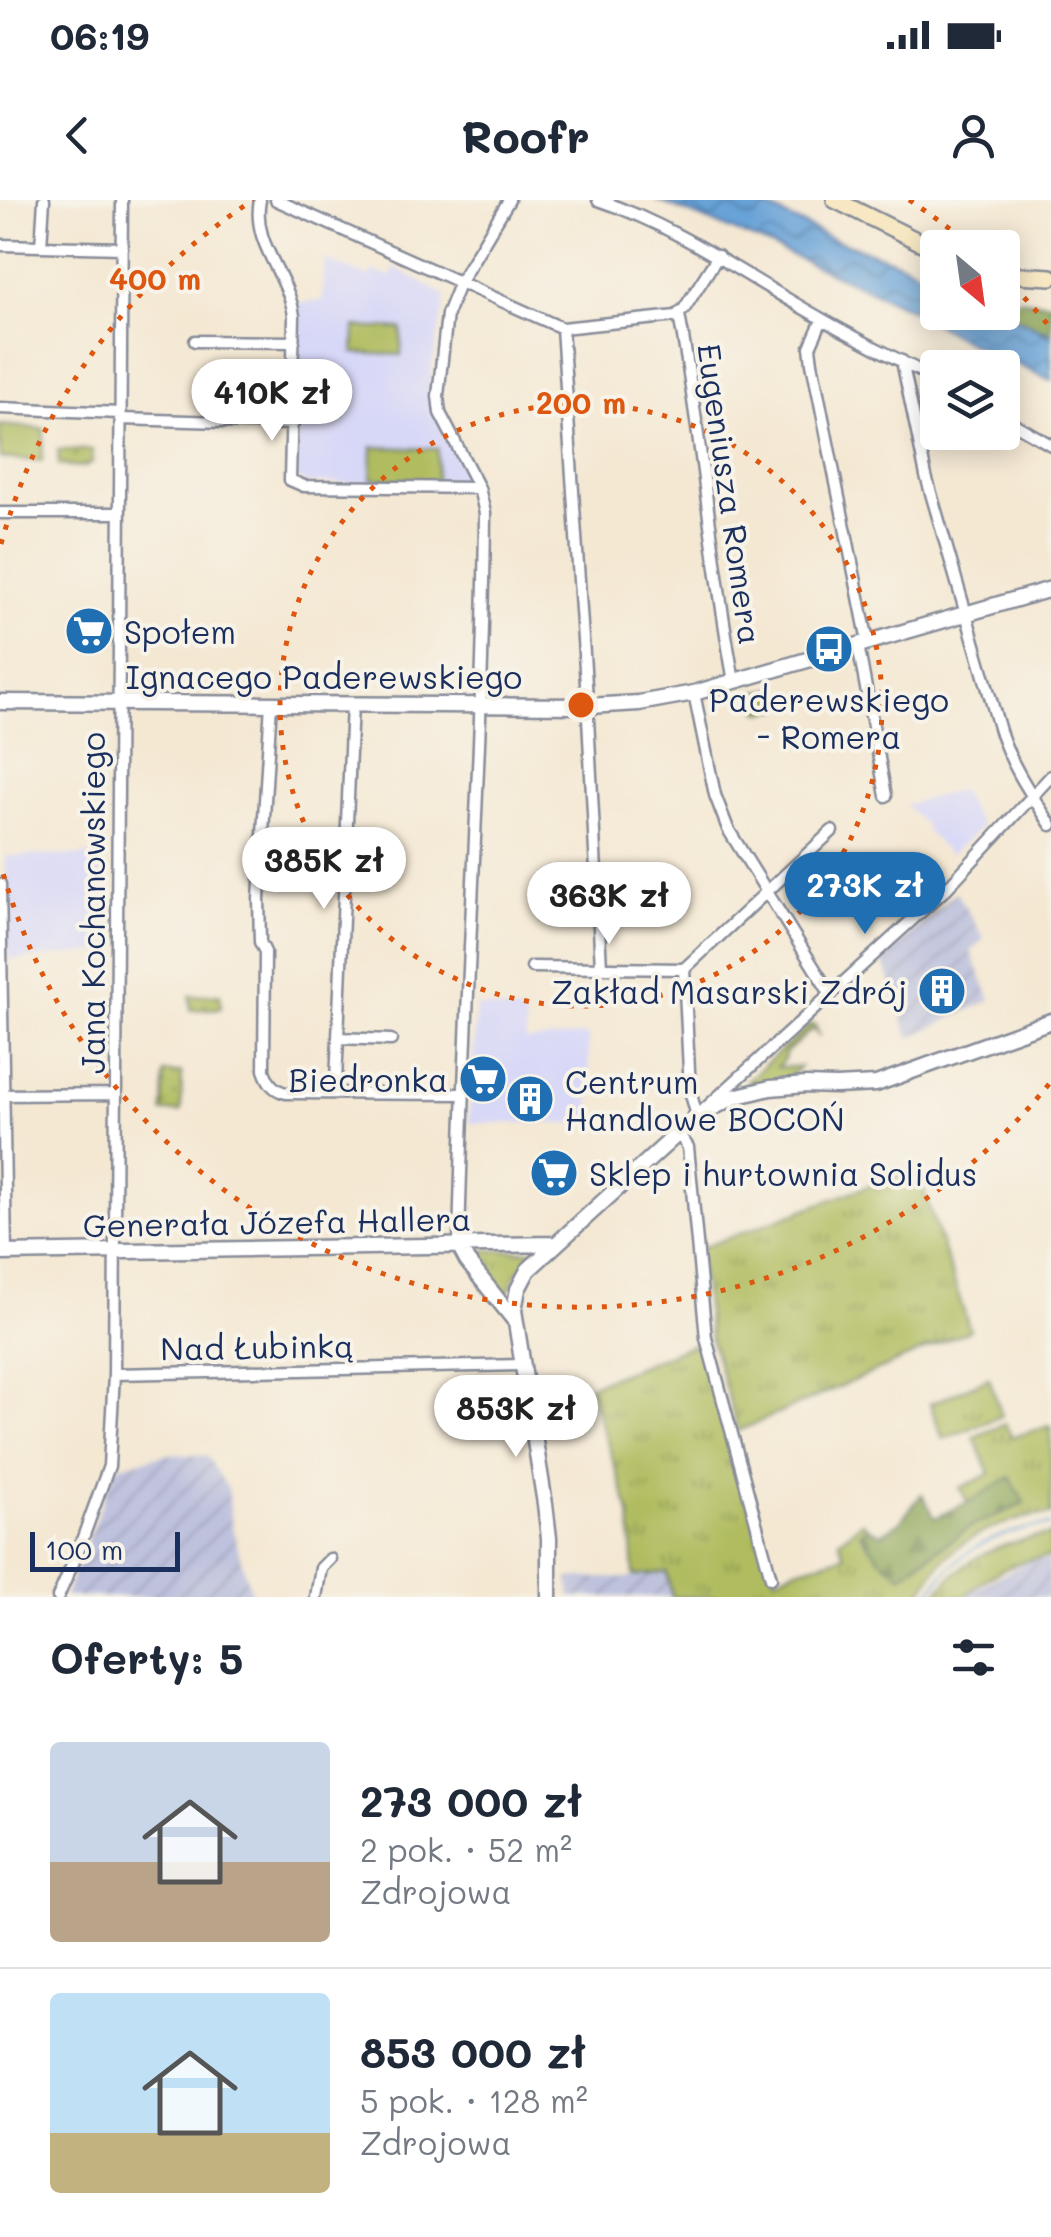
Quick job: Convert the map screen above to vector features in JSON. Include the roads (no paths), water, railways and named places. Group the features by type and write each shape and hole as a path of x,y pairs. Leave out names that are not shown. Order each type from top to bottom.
{"main road":[{"path":"835,200 920,242"},
{"path":"1020,274 1051,274"}],"street":[{"path":"41,246 44,200"},
{"name":"Jana Kochanowskiego","path":"58,1597 109,1466 114,1374 122,200"},
{"path":"260,200 260,232 294,316 290,480 301,486 479,488"},
{"path":"276,200 562,328 679,314 718,256"},
{"path":"509,200 460,282 448,314 438,396 440,413 479,488 485,513 459,1246 516,1321"},
{"path":"598,200 660,224 822,320 920,371"},
{"path":"0,245 122,248"},
{"name":"Eugeniusza Romera","path":"679,314 734,682"},
{"path":"822,320 810,347 812,363 863,643 886,796"},
{"path":"562,328 601,967"},
{"path":"196,341 294,342"},
{"path":"902,361 926,476 1009,758 1051,825"},
{"path":"0,408 293,424"},
{"path":"1020,427 1051,444"},
{"path":"0,513 119,514"},
{"name":"Ignacego Paderewskiego","path":"0,702 588,706 639,703 734,682 1051,589"},
{"path":"694,693 715,795 728,829 831,995"},
{"path":"272,703 259,899 260,942 265,952 264,1070 269,1083 286,1093 464,1094"},
{"path":"336,1080 352,704"},
{"path":"549,1597 546,1504 516,1321 516,1298 522,1280 540,1257 947,888 1051,776"},
{"path":"532,967 684,969 832,831"},
{"path":"0,884 3,1253"},
{"path":"684,969 690,1091 697,1116"},
{"path":"697,1116 734,1097 770,1088 876,1084 1051,1021"},
{"path":"338,1038 391,1040"},
{"path":"1,1094 116,1094"},
{"path":"678,1133 688,1148 706,1338 771,1578"},
{"name":"Generała Józefa Hallera","path":"3,1253 556,1244"},
{"name":"Nad Łubinką","path":"114,1374 522,1365"},
{"path":"316,1597 320,1568 330,1559"}],"water":[{"path":"656,200 752,200 833,239 903,264 920,272 920,315 852,282"},
{"path":"1020,320 1051,335 1051,380 1020,366 1020,350 985,350 946,330 1020,330"}],"waterway":[{"path":"927,1597 951,1566 980,1545 1013,1532 1051,1525"}],"place":[{"name":"Społem","path":"89,631"},
{"name":"Paderewskiego - Romera","path":"829,649"},
{"name":"Zakład Masarski Zdrój","path":"942,991"},
{"name":"Biedronka","path":"483,1079"},
{"name":"Centrum Handlowe BOCOŃ","path":"530,1099"},
{"name":"Sklep i hurtownia Solidus","path":"554,1173"}]}
